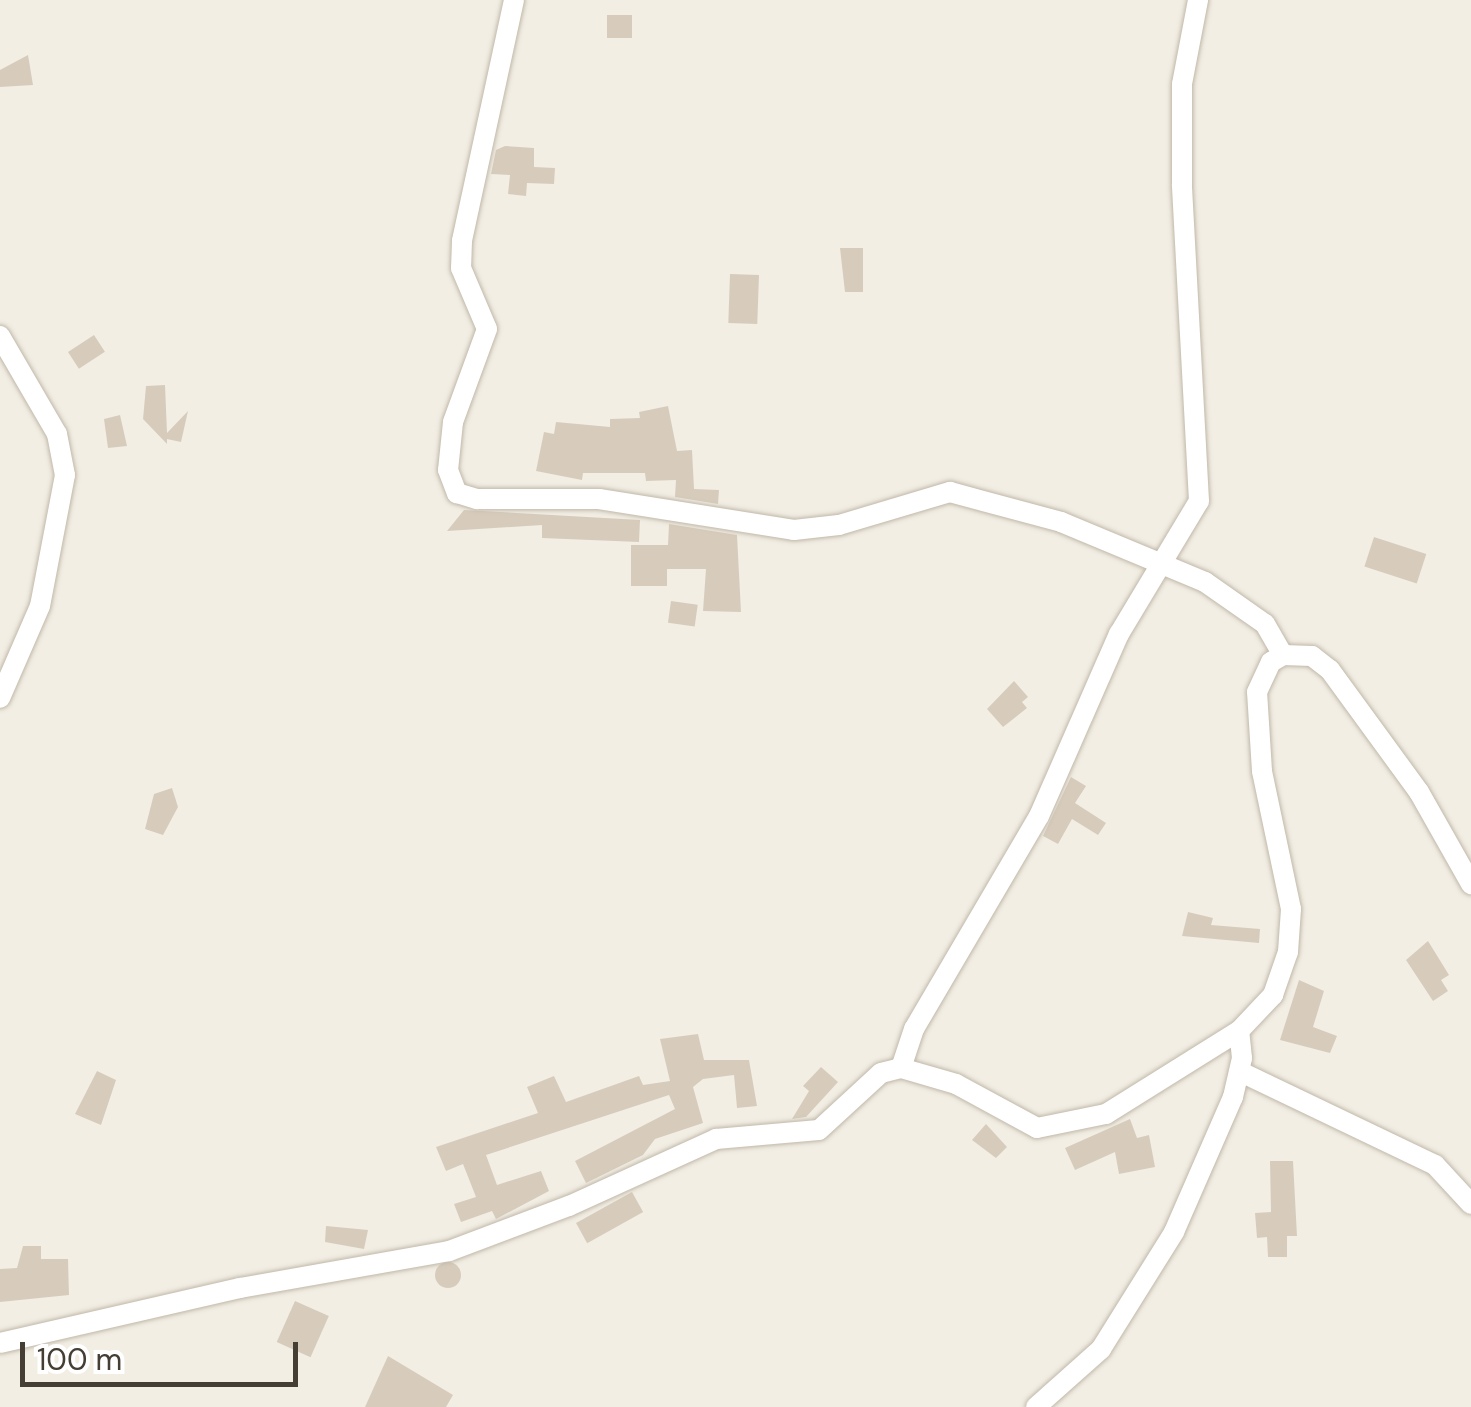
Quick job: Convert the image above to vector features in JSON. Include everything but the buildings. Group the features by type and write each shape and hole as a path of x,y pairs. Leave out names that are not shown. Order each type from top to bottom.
{"street":[{"path":"514,0 462,240 461,268 486,329 453,422 448,470 457,493 477,499 599,499 794,530 839,525 950,492 1061,522 1205,582 1266,624 1283,656"},
{"path":"900,1068 914,1028 1039,816 1119,634 1165,564 1199,500 1182,184 1182,84 1198,0"},
{"path":"0,336 57,434 64,475 40,606 0,698"},
{"path":"0,1342 240,1288 449,1251 569,1206 716,1139 819,1130 881,1073 900,1068 956,1084 1037,1128 1073,1126 1106,1114 1238,1031 1273,995 1288,952 1291,909 1256,726 1259,682 1283,656 1312,656 1330,670 1419,792 1471,884"},
{"path":"1036,1407 1102,1349 1174,1232 1241,1072 1238,1031"},
{"path":"1241,1072 1434,1165 1471,1204"}]}
